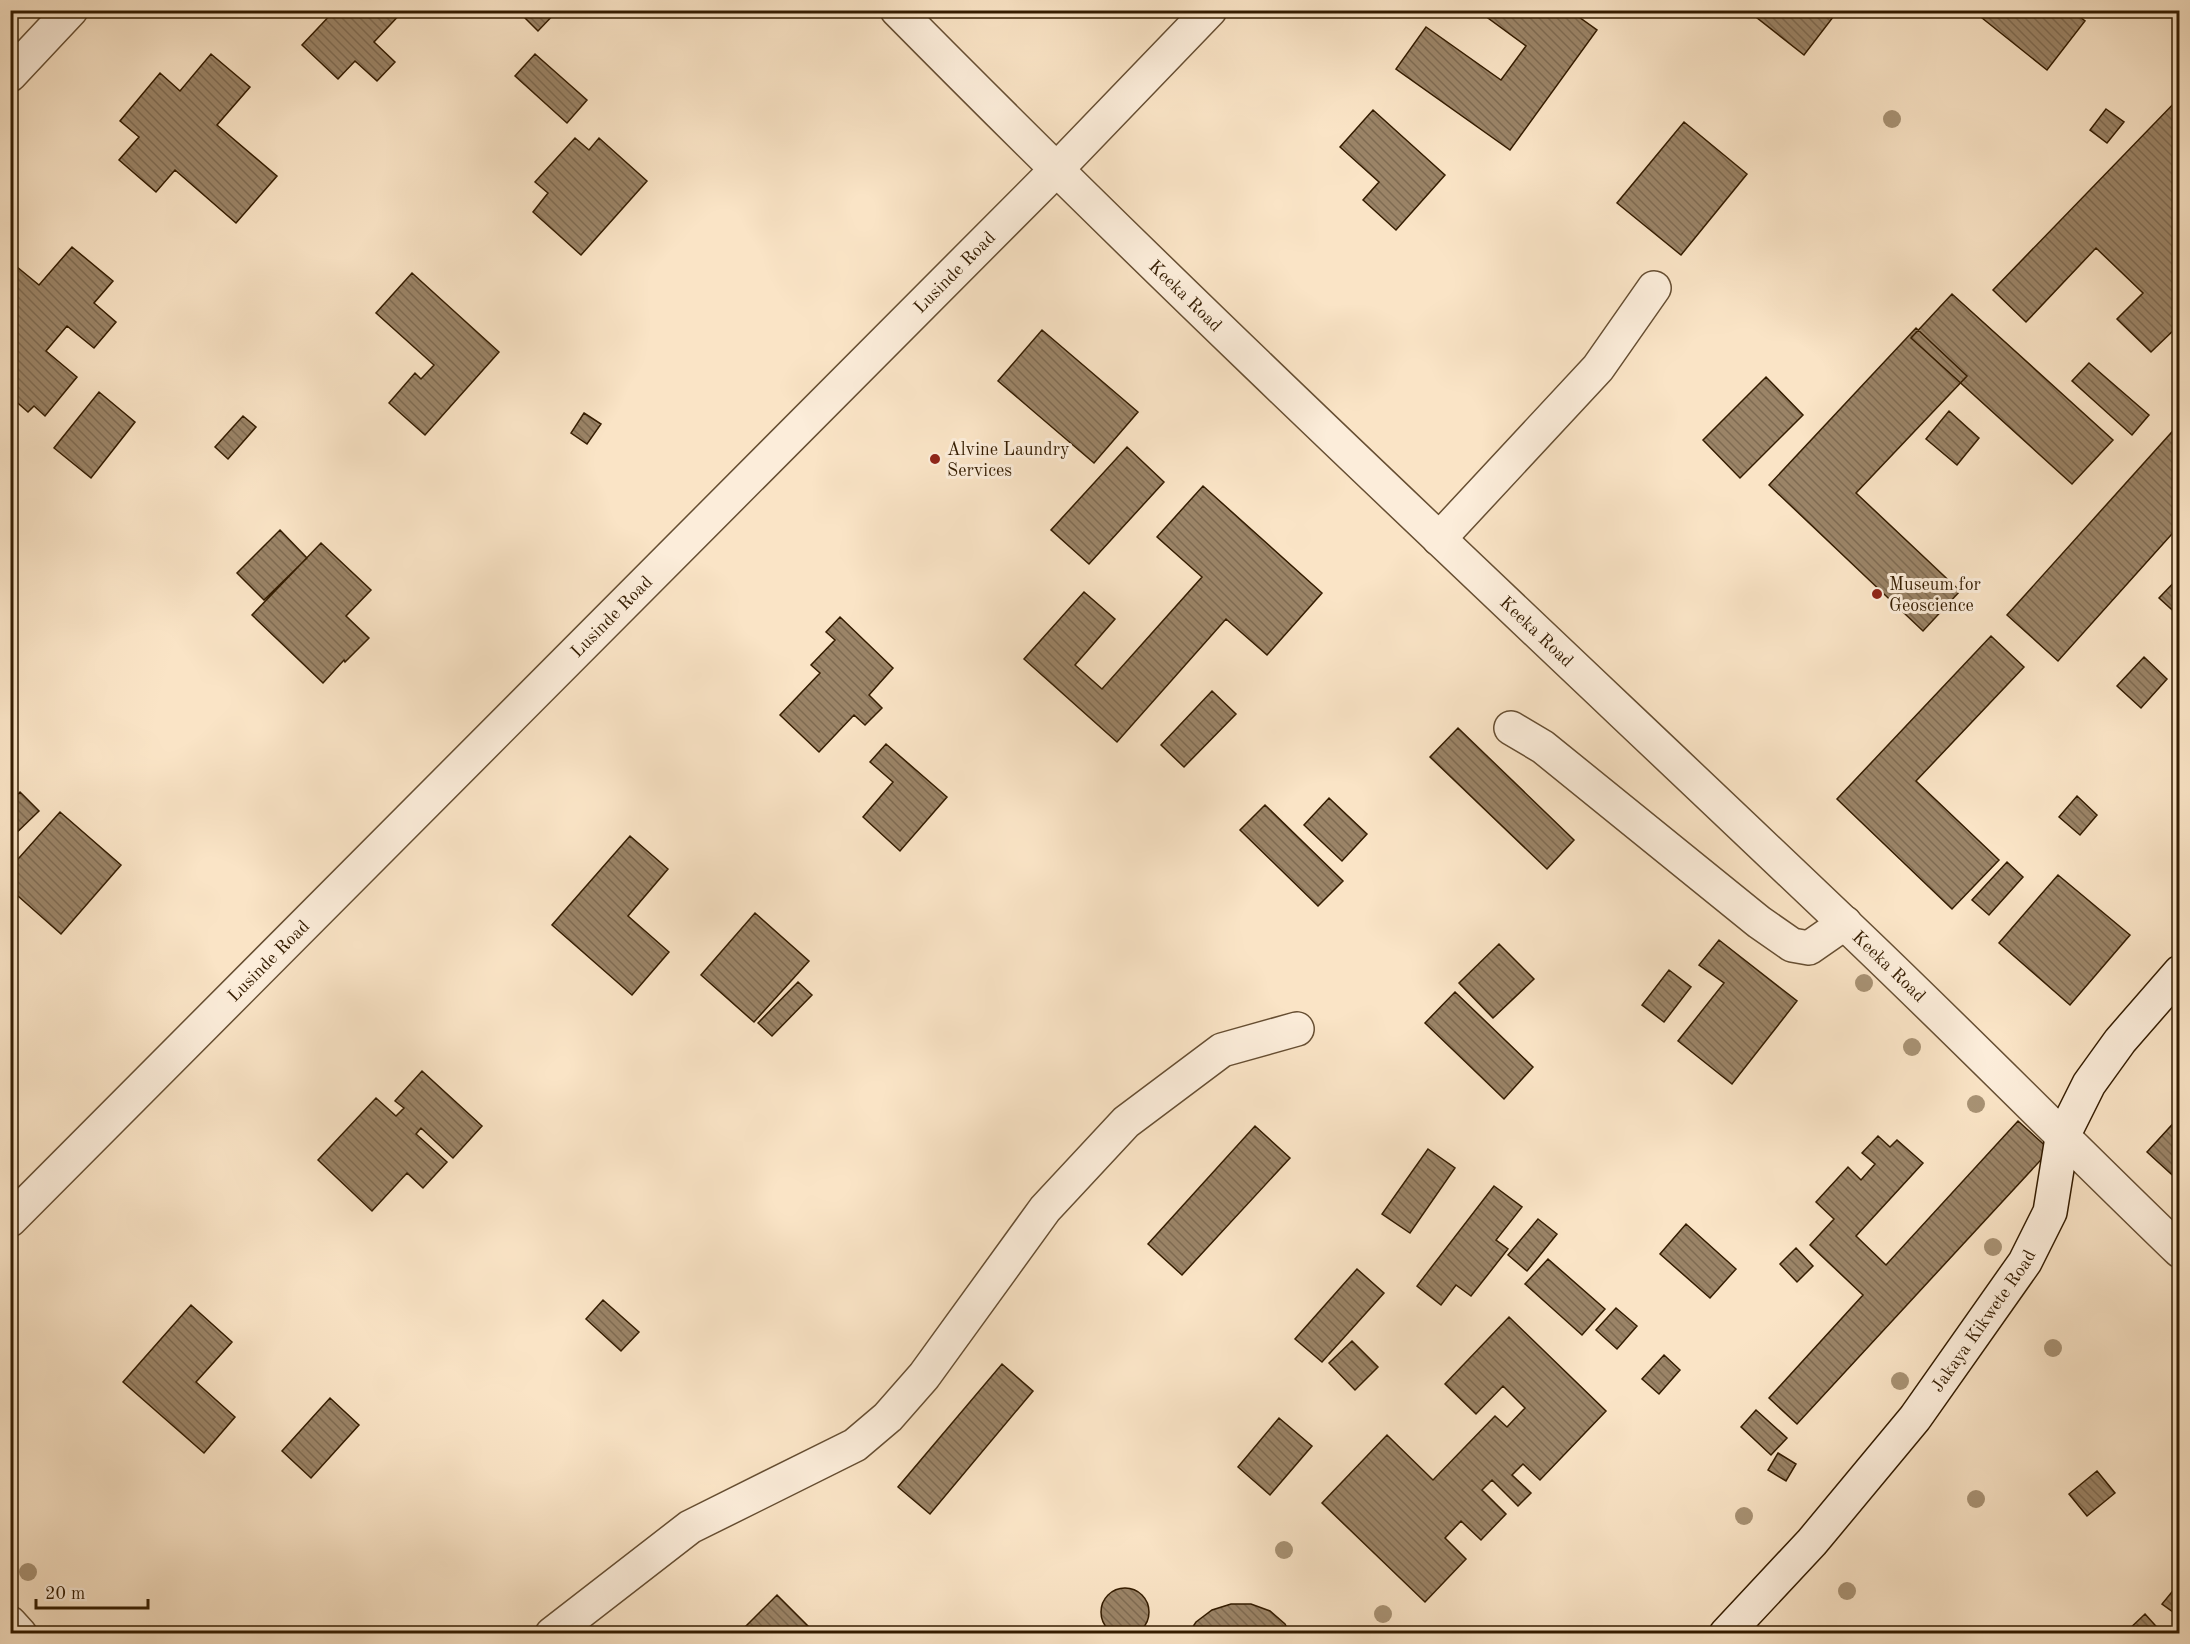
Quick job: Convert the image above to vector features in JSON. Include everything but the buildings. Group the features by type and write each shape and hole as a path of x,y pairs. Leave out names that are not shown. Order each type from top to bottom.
{"street":[{"path":"10,75 71,10"},
{"name":"Keeka Road","path":"897,10 1056,170 1439,539 1845,923 2062,1138 2180,1251"},
{"name":"Lusinde Road","path":"10,1220 1056,170 1210,10"},
{"path":"1439,539 1598,368 1654,288"},
{"path":"1511,728 1543,747 1759,922 1792,945 1809,948 1845,923"},
{"name":"Jakaya Kikwete Road","path":"1726,1634 1812,1542 1915,1418 2025,1262 2050,1212 2062,1138 2089,1084 2120,1041 2180,972"},
{"path":"552,1634 690,1527 855,1445 888,1417 924,1376 1045,1209 1125,1122 1222,1050 1297,1029"},
{"path":"10,1623 20,1634"}],"place":[{"name":"Alvine Laundry Services","path":"935,459"},
{"name":"Museum for Geoscience","path":"1877,594"}]}
